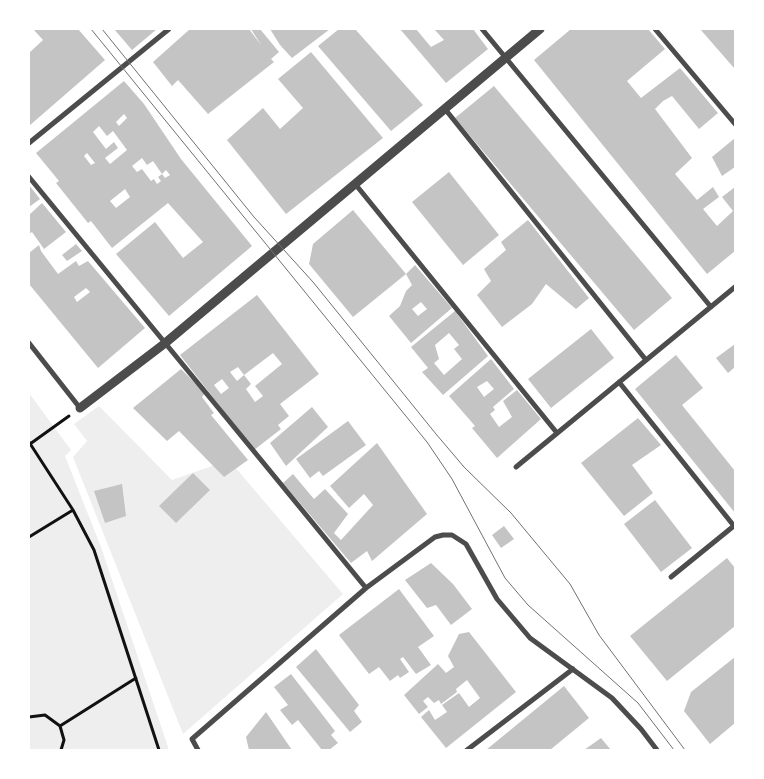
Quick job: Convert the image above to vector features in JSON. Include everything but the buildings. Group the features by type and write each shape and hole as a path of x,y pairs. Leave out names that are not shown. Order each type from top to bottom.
{"street":[{"path":"29,143 169,29"},
{"path":"482,29 711,307"},
{"path":"29,343 80,408 164,344 540,29"},
{"path":"655,29 735,124"},
{"path":"445,110 646,360"},
{"path":"29,177 366,588"},
{"path":"356,185 557,433"},
{"path":"516,467 735,287"},
{"path":"619,382 735,526 671,577"},
{"path":"198,750 192,739 366,588 435,537 452,535 466,544 497,599 518,626 543,649 612,698 641,729 657,750"},
{"path":"467,750 572,669"}],"path":[{"path":"80,408 30,443 73,510 94,550 159,750"},
{"path":"29,537 73,510"},
{"path":"60,726 136,678"},
{"path":"29,717 45,715 60,726 64,740 61,750"}],"shaded area":[{"path":"29,393 71,450 65,456 101,547 169,750 29,750"},
{"path":"99,406 172,480 229,460 343,594 183,734 73,457 87,441 74,424"}],"tram line":[{"path":"91,29 427,442 452,479 505,578 528,605 638,703 674,750"},
{"path":"102,29 254,217 313,282 436,434 464,467 511,513 570,584 599,635 685,750"}]}
